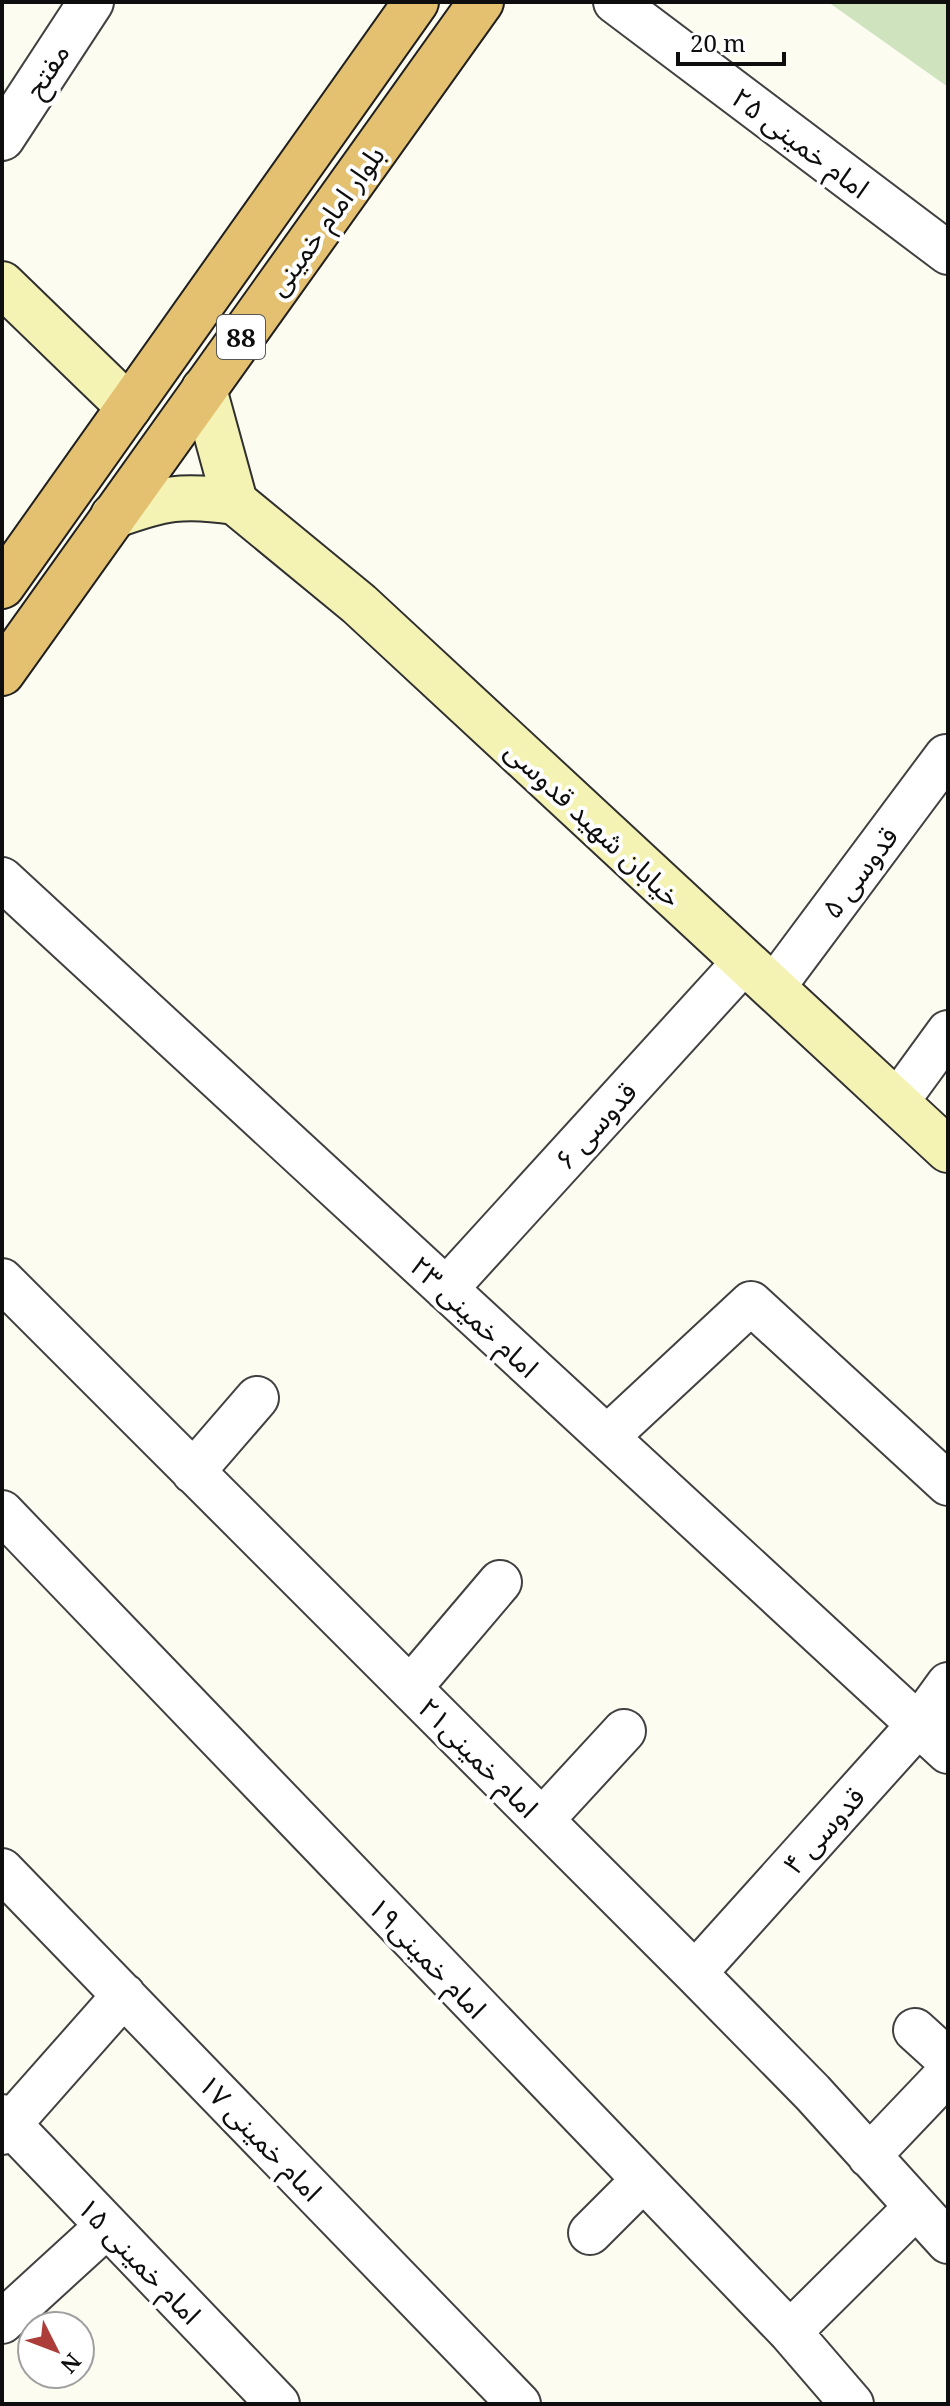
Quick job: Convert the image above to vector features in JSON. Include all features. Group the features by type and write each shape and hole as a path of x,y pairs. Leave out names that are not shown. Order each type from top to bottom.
{"highway":[{"name":"بلوار امام خمینی","path":"2,586 416,2"},
{"name":"بلوار امام خمینی","path":"2,673 481,2"}],"main road":[{"path":"2,284 129,407"},
{"path":"113,516 159,499 201,497 235,502 204,389"},
{"name":"خیابان شهید قدوسی","path":"235,502 359,604 948,1150"}],"street":[{"name":"مفتح","path":"2,138 91,2"},
{"name":"امام خمینی ۲۵","path":"615,2 948,253"},
{"name":"قدوسی ۵","path":"758,975 946,756"},
{"name":"امام خمینی ۲۳","path":"2,879 933,1738"},
{"name":"قدوسی ۶","path":"446,1289 758,975"},
{"path":"897,1102 948,1032"},
{"name":"امام خمینی۲۱","path":"2,1280 695,1973 812,2092 948,2242"},
{"path":"607,1437 751,1303 948,1484"},
{"path":"193,1472 257,1398"},
{"name":"امام خمینی۱۹","path":"2,1512 790,2332 849,2403"},
{"path":"410,1688 500,1582"},
{"name":"قدوسی ۴","path":"695,1973 933,1738 948,1684"},
{"path":"542,1820 624,1731"},
{"name":"امام خمینی ۱۷","path":"2,1870 518,2404"},
{"path":"5,2124 124,1995"},
{"path":"915,2030 948,2060"},
{"path":"869,2156 948,2073"},
{"name":"امام خمینی ۱۵","path":"5,2124 278,2404"},
{"path":"590,2233 643,2180"},
{"path":"790,2332 916,2207"},
{"path":"2,2322 107,2226"}],"green space":[{"path":"828,2 948,2 948,87"}]}
